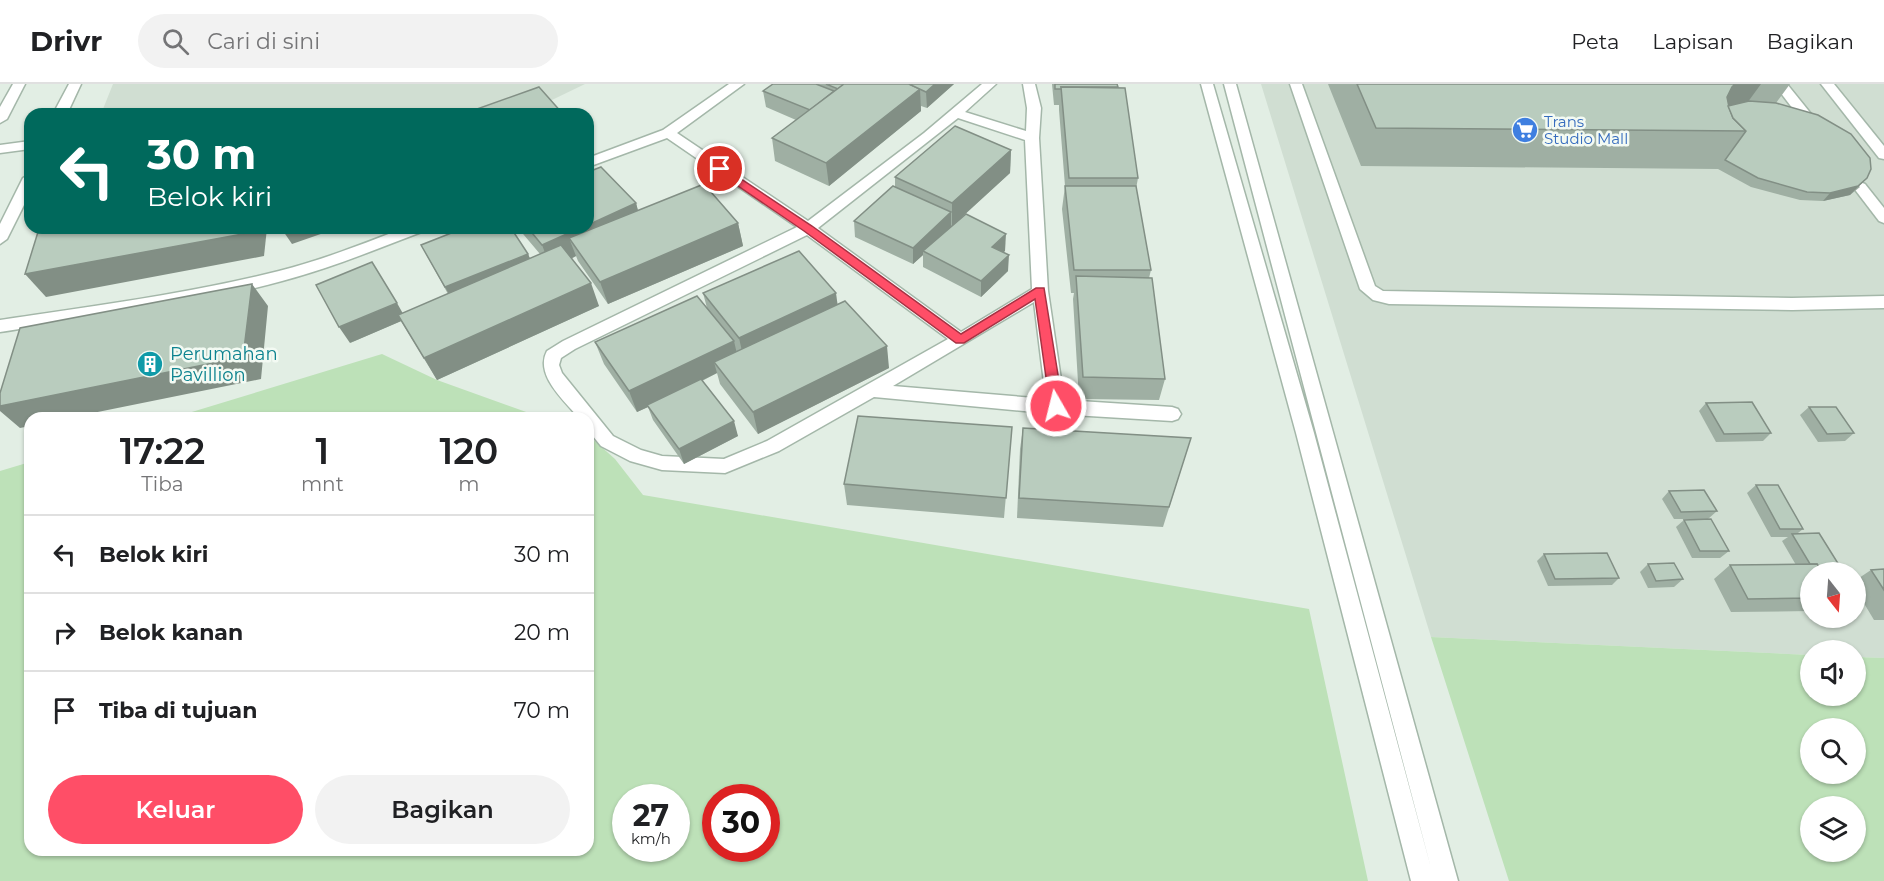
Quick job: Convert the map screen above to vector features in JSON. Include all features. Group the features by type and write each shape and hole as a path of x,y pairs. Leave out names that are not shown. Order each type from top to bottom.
{"street":[{"path":"0,119 18,84"},
{"path":"63,108 75,84"},
{"path":"594,161 668,133 738,84"},
{"path":"584,412 555,376 551,365 553,355 569,345 808,228 929,136 990,84"},
{"path":"1029,84 1034,108 1032,138 1040,291 1056,406"},
{"path":"1207,84 1305,433 1423,881"},
{"path":"1230,84 1446,881"},
{"path":"1296,84 1368,288 1379,296 1389,298 1781,303 1884,302"},
{"path":"1780,84 1811,123"},
{"path":"1827,84 1884,155"},
{"path":"956,113 1032,138"},
{"path":"668,133 808,228 960,340"},
{"path":"0,149 24,146"},
{"path":"1860,186 1884,218"},
{"path":"0,239 24,190"},
{"path":"0,326 195,296 322,265 403,234"},
{"path":"594,425 607,441 636,456 662,463 725,466 773,446 960,340 1040,291"},
{"path":"871,390 1172,414"}],"shaded area":[{"path":"113,84 585,84 535,108 103,108"},
{"name":"Trans Studio Mall","path":"1261,84 1884,84 1884,658 1866,657 1866,640 1800,640 1800,655 1431,637"}],"green space":[{"path":"382,354 437,380 526,412 192,412"},
{"path":"594,440 615,459 643,495 1309,609 1368,881 0,881 0,471 24,464 24,856 594,856"},
{"path":"1431,637 1800,655 1800,706 1866,706 1866,657 1884,658 1884,881 1509,881"}],"building":[{"path":"773,84 816,84 834,91 810,110 763,91"},
{"path":"826,84 844,84 838,89"},
{"path":"844,84 909,84 920,89 826,163 772,138"},
{"path":"909,84 935,84 926,92"},
{"path":"1055,84 1117,84 1118,87 1061,87 1062,89 1055,89"},
{"path":"1357,84 1735,84 1727,97 1729,107 1733,118 1746,131 1376,128"},
{"path":"539,87 558,108 480,108"},
{"path":"1061,87 1125,88 1138,178 1069,178"},
{"path":"1749,101 1776,103 1818,115 1851,134 1870,158 1871,169 1867,178 1858,186 1830,193 1807,192 1758,178 1725,160 1746,131 1733,118 1728,106"},
{"path":"955,126 1011,150 952,203 895,177"},
{"path":"601,167 636,203 594,222 594,170"},
{"path":"704,184 738,223 600,282 569,238 579,234 594,234 594,228"},
{"path":"893,186 951,212 913,248 854,221"},
{"path":"1065,186 1136,186 1151,270 1074,270"},
{"path":"966,214 1006,234 992,247 1009,255 981,281 923,251"},
{"path":"37,234 243,234 25,274"},
{"path":"449,234 515,234 528,254 445,287 421,245"},
{"path":"533,234 567,234 542,245"},
{"path":"561,245 591,283 424,358 398,315"},
{"path":"799,251 836,293 739,338 703,293"},
{"path":"372,262 397,303 339,327 316,285"},
{"path":"1076,276 1152,278 1165,379 1083,377"},
{"path":"252,284 243,357 0,406 0,393 20,328"},
{"path":"697,296 734,341 629,391 595,342"},
{"path":"845,301 887,346 753,412 714,362"},
{"path":"701,379 734,421 679,449 647,405"},
{"path":"1752,402 1771,433 1724,434 1706,403"},
{"path":"1809,407 1836,407 1854,433 1827,434"},
{"path":"858,416 1012,427 1006,498 844,484"},
{"path":"1023,428 1191,438 1169,507 1019,498"},
{"path":"1756,485 1778,485 1803,529 1780,529"},
{"path":"1704,490 1717,511 1681,512 1669,491"},
{"path":"1711,519 1729,551 1700,551 1684,520"},
{"path":"1819,533 1837,562 1809,562 1792,534"},
{"path":"1607,553 1619,578 1555,579 1544,554"},
{"path":"1674,563 1683,579 1656,581 1648,564"},
{"path":"1800,564 1800,598 1748,599 1730,565"},
{"path":"1884,569 1884,590 1871,570"}],"place":[{"name":"Trans Studio Mall","path":"1525,130"},
{"name":"Perumahan Pavillion","path":"150,364"}],"route":[{"path":"720,169 808,228 960,340 1040,291 1056,406"}]}
